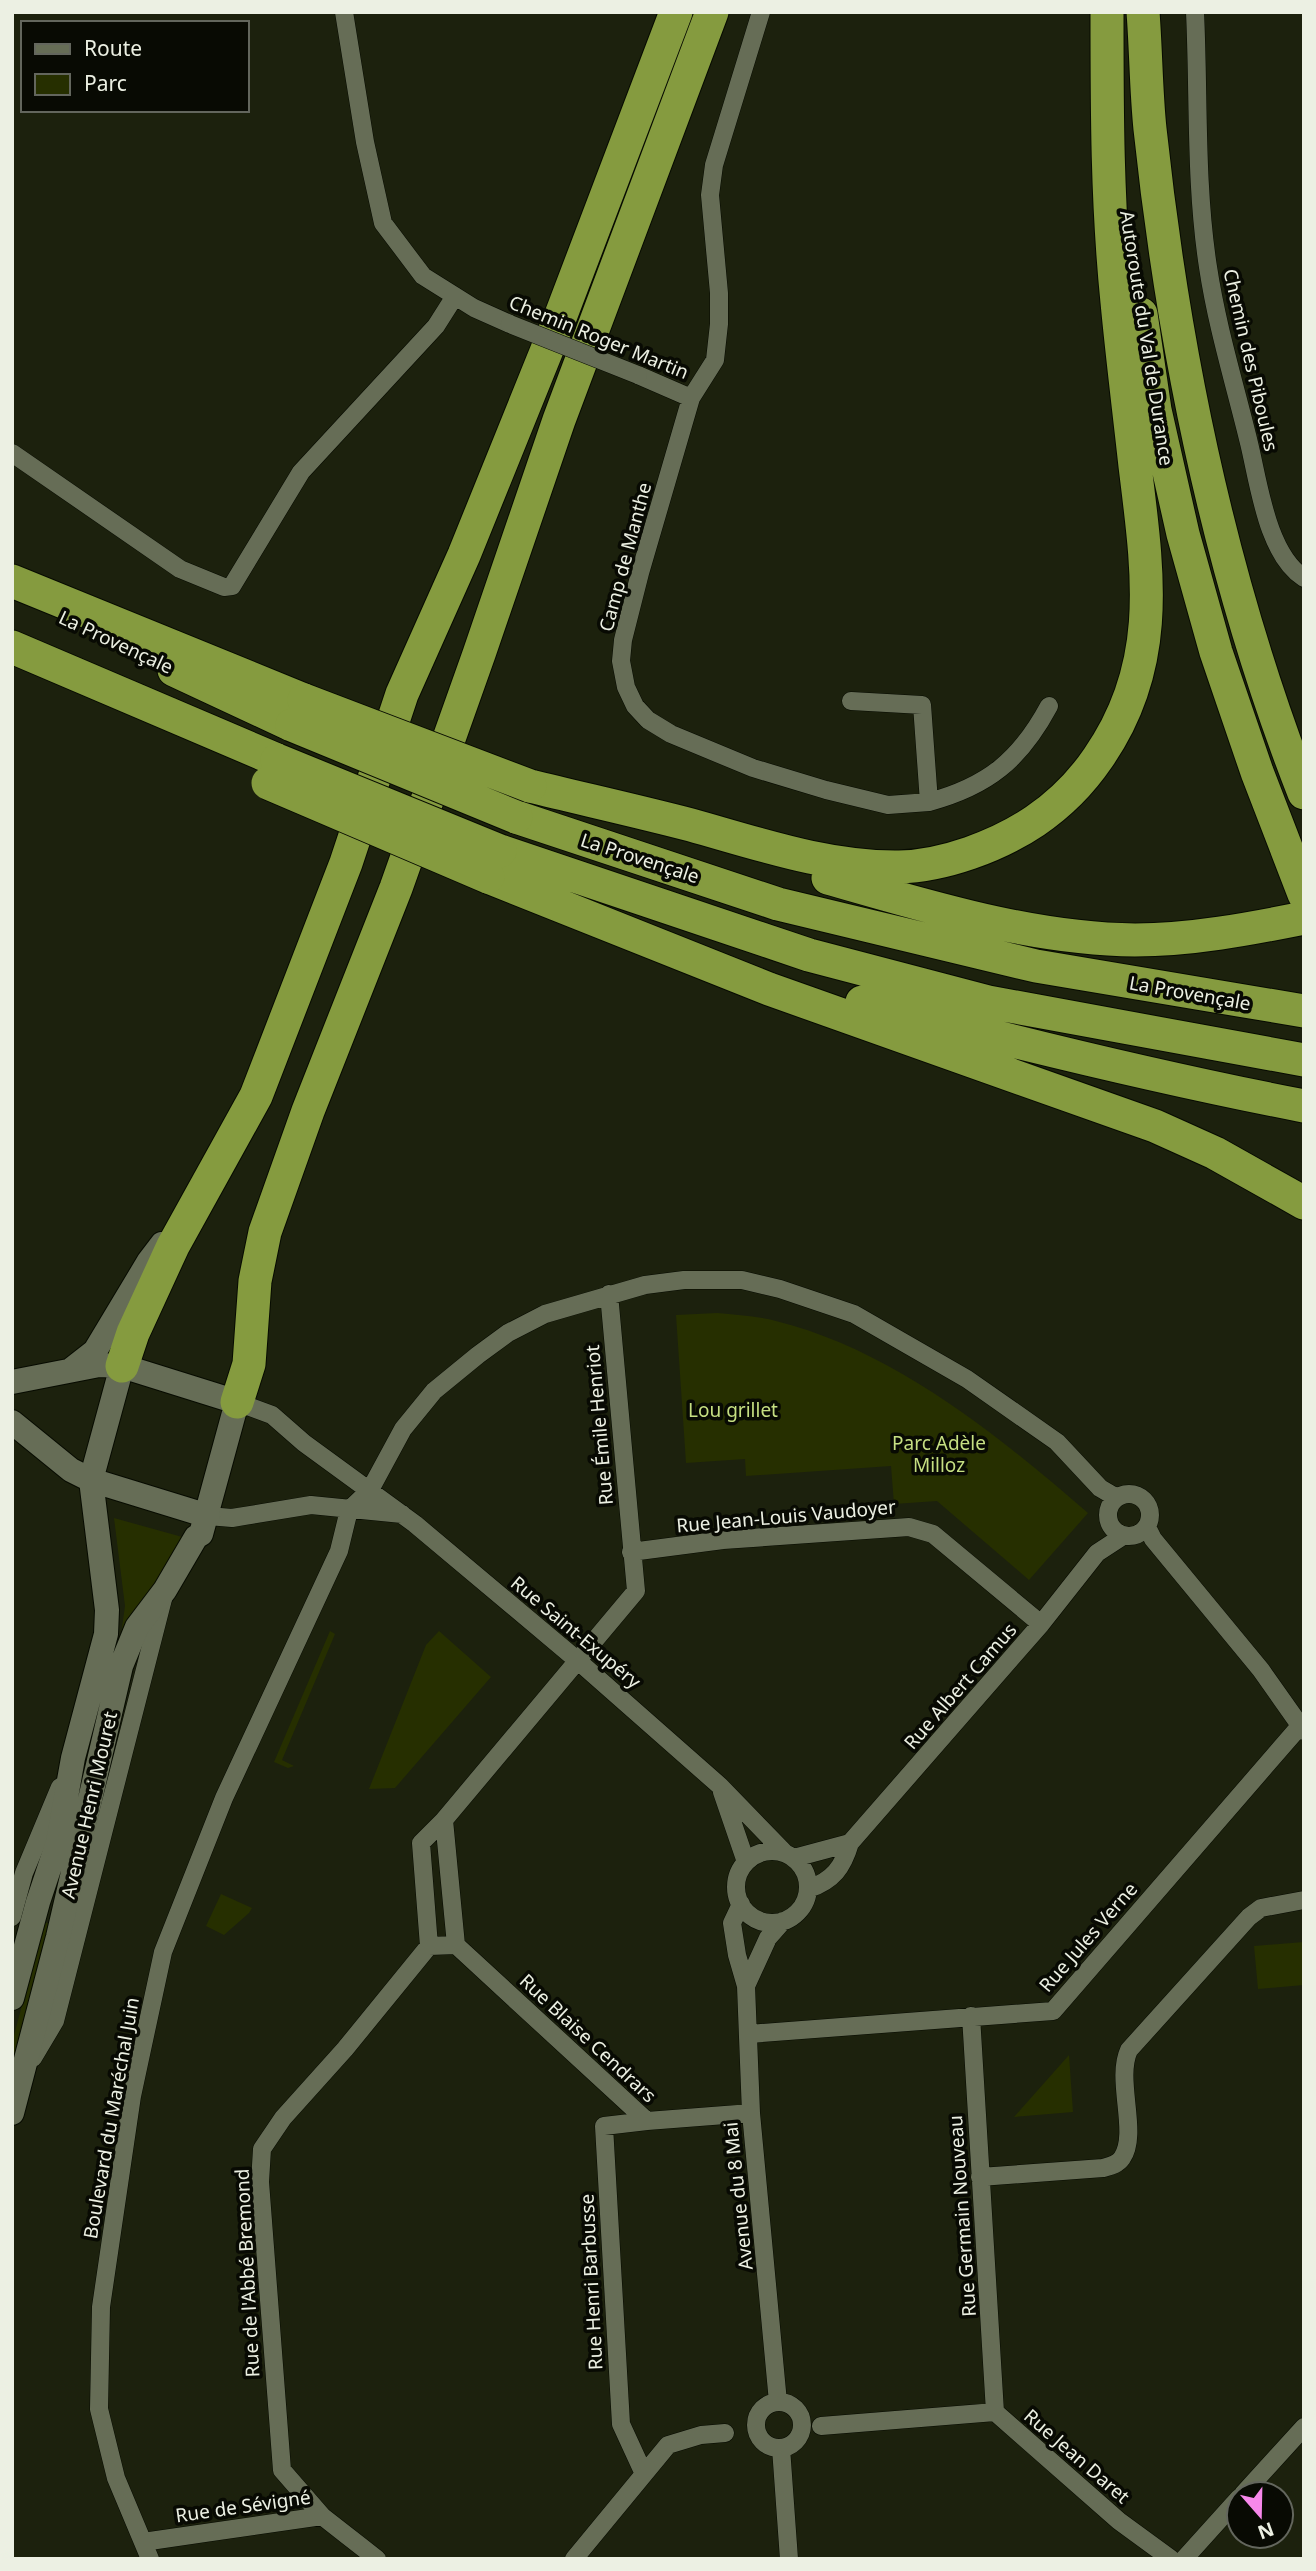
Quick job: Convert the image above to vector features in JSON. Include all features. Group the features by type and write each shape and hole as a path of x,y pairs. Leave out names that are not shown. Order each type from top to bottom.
{"highway":[{"path":"122,1366 133,1333 173,1245 256,1096 346,863 402,694 464,555 561,315 676,12"},
{"path":"237,1402 249,1364 255,1281 265,1232 308,1111 396,888 480,654 559,420 712,12"},
{"path":"530,786 802,856 876,867 905,867 933,863 977,851 1023,829 1067,796 1089,771 1108,744 1128,707 1142,655 1146,614 1144,540 1110,218 1107,162 1108,12"},
{"name":"Autoroute du Val de Durance","path":"1108,12 1125,212 1155,410 1183,534 1216,652 1257,772 1304,894"},
{"name":"Autoroute du Val de Durance","path":"1143,12 1150,126 1164,247 1184,367 1208,481 1240,600 1275,714 1302,788"},
{"path":"12,580 298,712 680,837 904,899 1016,926 1136,940 1182,937 1304,918"},
{"name":"La Provençale","path":"12,593 298,712 516,817 778,904 1036,966 1304,1010"},
{"path":"12,647 272,772"},
{"path":"12,660 272,772 776,979 1044,1050 1304,1106"},
{"path":"494,864 769,989 1155,1126 1214,1153 1304,1203"},
{"name":"La Provençale","path":"494,864 809,955 988,1002 1304,1060"}],"main road":[{"path":"71,1370 95,1351 149,1261 199,1201"},
{"path":"12,1382 99,1365 122,1366 237,1402"},
{"path":"91,1480 122,1366"},
{"name":"Avenue Henri Mouret","path":"12,2113 70,1887 121,1666 137,1627 165,1590 196,1537 201,1534 237,1402"},
{"path":"12,1422 71,1470 91,1480 208,1516"},
{"name":"Avenue Henri Mouret","path":"12,1998 28,1874 58,1842 73,1758 106,1634 107,1609 91,1480"}],"street":[{"name":"Chemin Roger Martin","path":"344,12 365,142 383,223 424,276 474,308 691,398 715,360 719,331 719,293 710,195 714,165 761,12"},
{"name":"Chemin des Piboules","path":"1195,12 1199,159 1207,264 1215,309 1261,496 1279,552 1304,578"},
{"path":"12,453 180,569 224,587 232,586 301,472 436,326 455,296"},
{"name":"Camp de Manthe","path":"691,398 623,640 621,661 626,687 635,706 648,720 671,734 753,768 825,790 888,805 929,802 973,786 1005,766 1038,726 1049,706"},
{"path":"851,701 922,705 929,802"},
{"path":"349,1510 370,1490 388,1455 434,1391 508,1333 545,1314 645,1285 684,1280 742,1280 831,1305 866,1320 967,1378 1057,1442 1100,1488 1111,1510 1116,1533 1132,1536 1147,1527 1150,1520 1147,1504 1133,1495 1111,1510"},
{"name":"Rue Émile Henriot","path":"610,1294 631,1552"},
{"name":"Rue Saint-Exupéry","path":"237,1402 272,1415 304,1443 402,1514 577,1660 720,1786 789,1855"},
{"path":"208,1516 232,1518 311,1505 402,1514"},
{"name":"Boulevard du Maréchal Juin","path":"146,2550 116,2478 99,2409 101,2307 132,2096 163,1952 224,1798 339,1551 349,1510"},
{"name":"Rue Albert Camus","path":"1097,1553 1111,1510"},
{"name":"Rue Jean-Louis Vaudoyer","path":"631,1552 723,1540 909,1527 933,1534 1041,1623"},
{"path":"1147,1527 1153,1539 1261,1670 1302,1728"},
{"name":"Rue Albert Camus","path":"808,1889 825,1884 845,1861 850,1843 1041,1623 1097,1553 1123,1536"},
{"path":"444,1820 456,1945 429,1946 421,1843 444,1820 636,1591 631,1552"},
{"path":"20,2080 55,2021 165,1590"},
{"name":"Rue Jules Verne","path":"749,2035 1053,2011 1302,1728"},
{"name":"Rue Saint-Exupéry","path":"720,1786 746,1862"},
{"path":"789,1855 802,1865 807,1876 808,1889 802,1907 794,1916 783,1921 760,1920 749,1914 741,1904 736,1884 739,1872 746,1862 761,1852 789,1855 850,1843"},
{"path":"28,1874 70,1887"},
{"name":"Avenue Henri Mouret","path":"12,1917 28,1874"},
{"path":"980,2177 1103,2168 1116,2164 1124,2156 1128,2139 1124,2062 1129,2050 1249,1917 1261,1908 1304,1900"},
{"name":"Avenue du 8 Mai","path":"741,1904 733,1923 737,1955 746,1986 751,2113 778,2402"},
{"name":"Avenue du 8 Mai","path":"746,1986 768,1938 783,1921"},
{"name":"Rue Blaise Cendrars","path":"456,1945 647,2121 751,2113"},
{"name":"Rue de l'Abbé Bremond","path":"323,2516 282,2470 260,2182 261,2149 283,2119 345,2049 429,1946"},
{"name":"Rue Germain Nouveau","path":"971,2016 995,2412"},
{"name":"Rue Henri Barbusse","path":"644,2474 621,2424 604,2126 647,2121"},
{"path":"778,2402 796,2409 802,2420 801,2433 797,2439 781,2448 763,2441 757,2429 757,2421 764,2408 778,2402"},
{"name":"Rue Jean Daret","path":"821,2426 995,2412 1119,2521 1171,2559"},
{"path":"1256,2480 1304,2427"},
{"path":"574,2559 668,2445 701,2435 725,2433"},
{"path":"781,2448 789,2559"},
{"path":"1184,2559 1225,2514"},
{"name":"Rue de Sévigné","path":"146,2550 323,2516 377,2559"}],"green space":[{"name":"Parc Adèle Milloz","path":"717,1313 769,1319 819,1334 902,1374 981,1426 1088,1513 1029,1580 937,1501 894,1504 891,1466 746,1476 745,1459 686,1463 676,1315"},
{"path":"114,1518 186,1538 120,1642 125,1606"},
{"path":"330,1631 335,1634 282,1760 294,1766 288,1768 274,1762"},
{"path":"439,1631 491,1677 395,1788 369,1789 426,1645"},
{"path":"221,1894 252,1908 224,1935 206,1926"},
{"path":"44,1922 51,1924 12,2072 12,2043"},
{"path":"1304,1942 1304,1985 1258,1989 1254,1946"},
{"path":"1069,2055 1073,2112 1014,2117"}],"park label":[{"name":"Lou grillet","path":"733,1410"}]}
